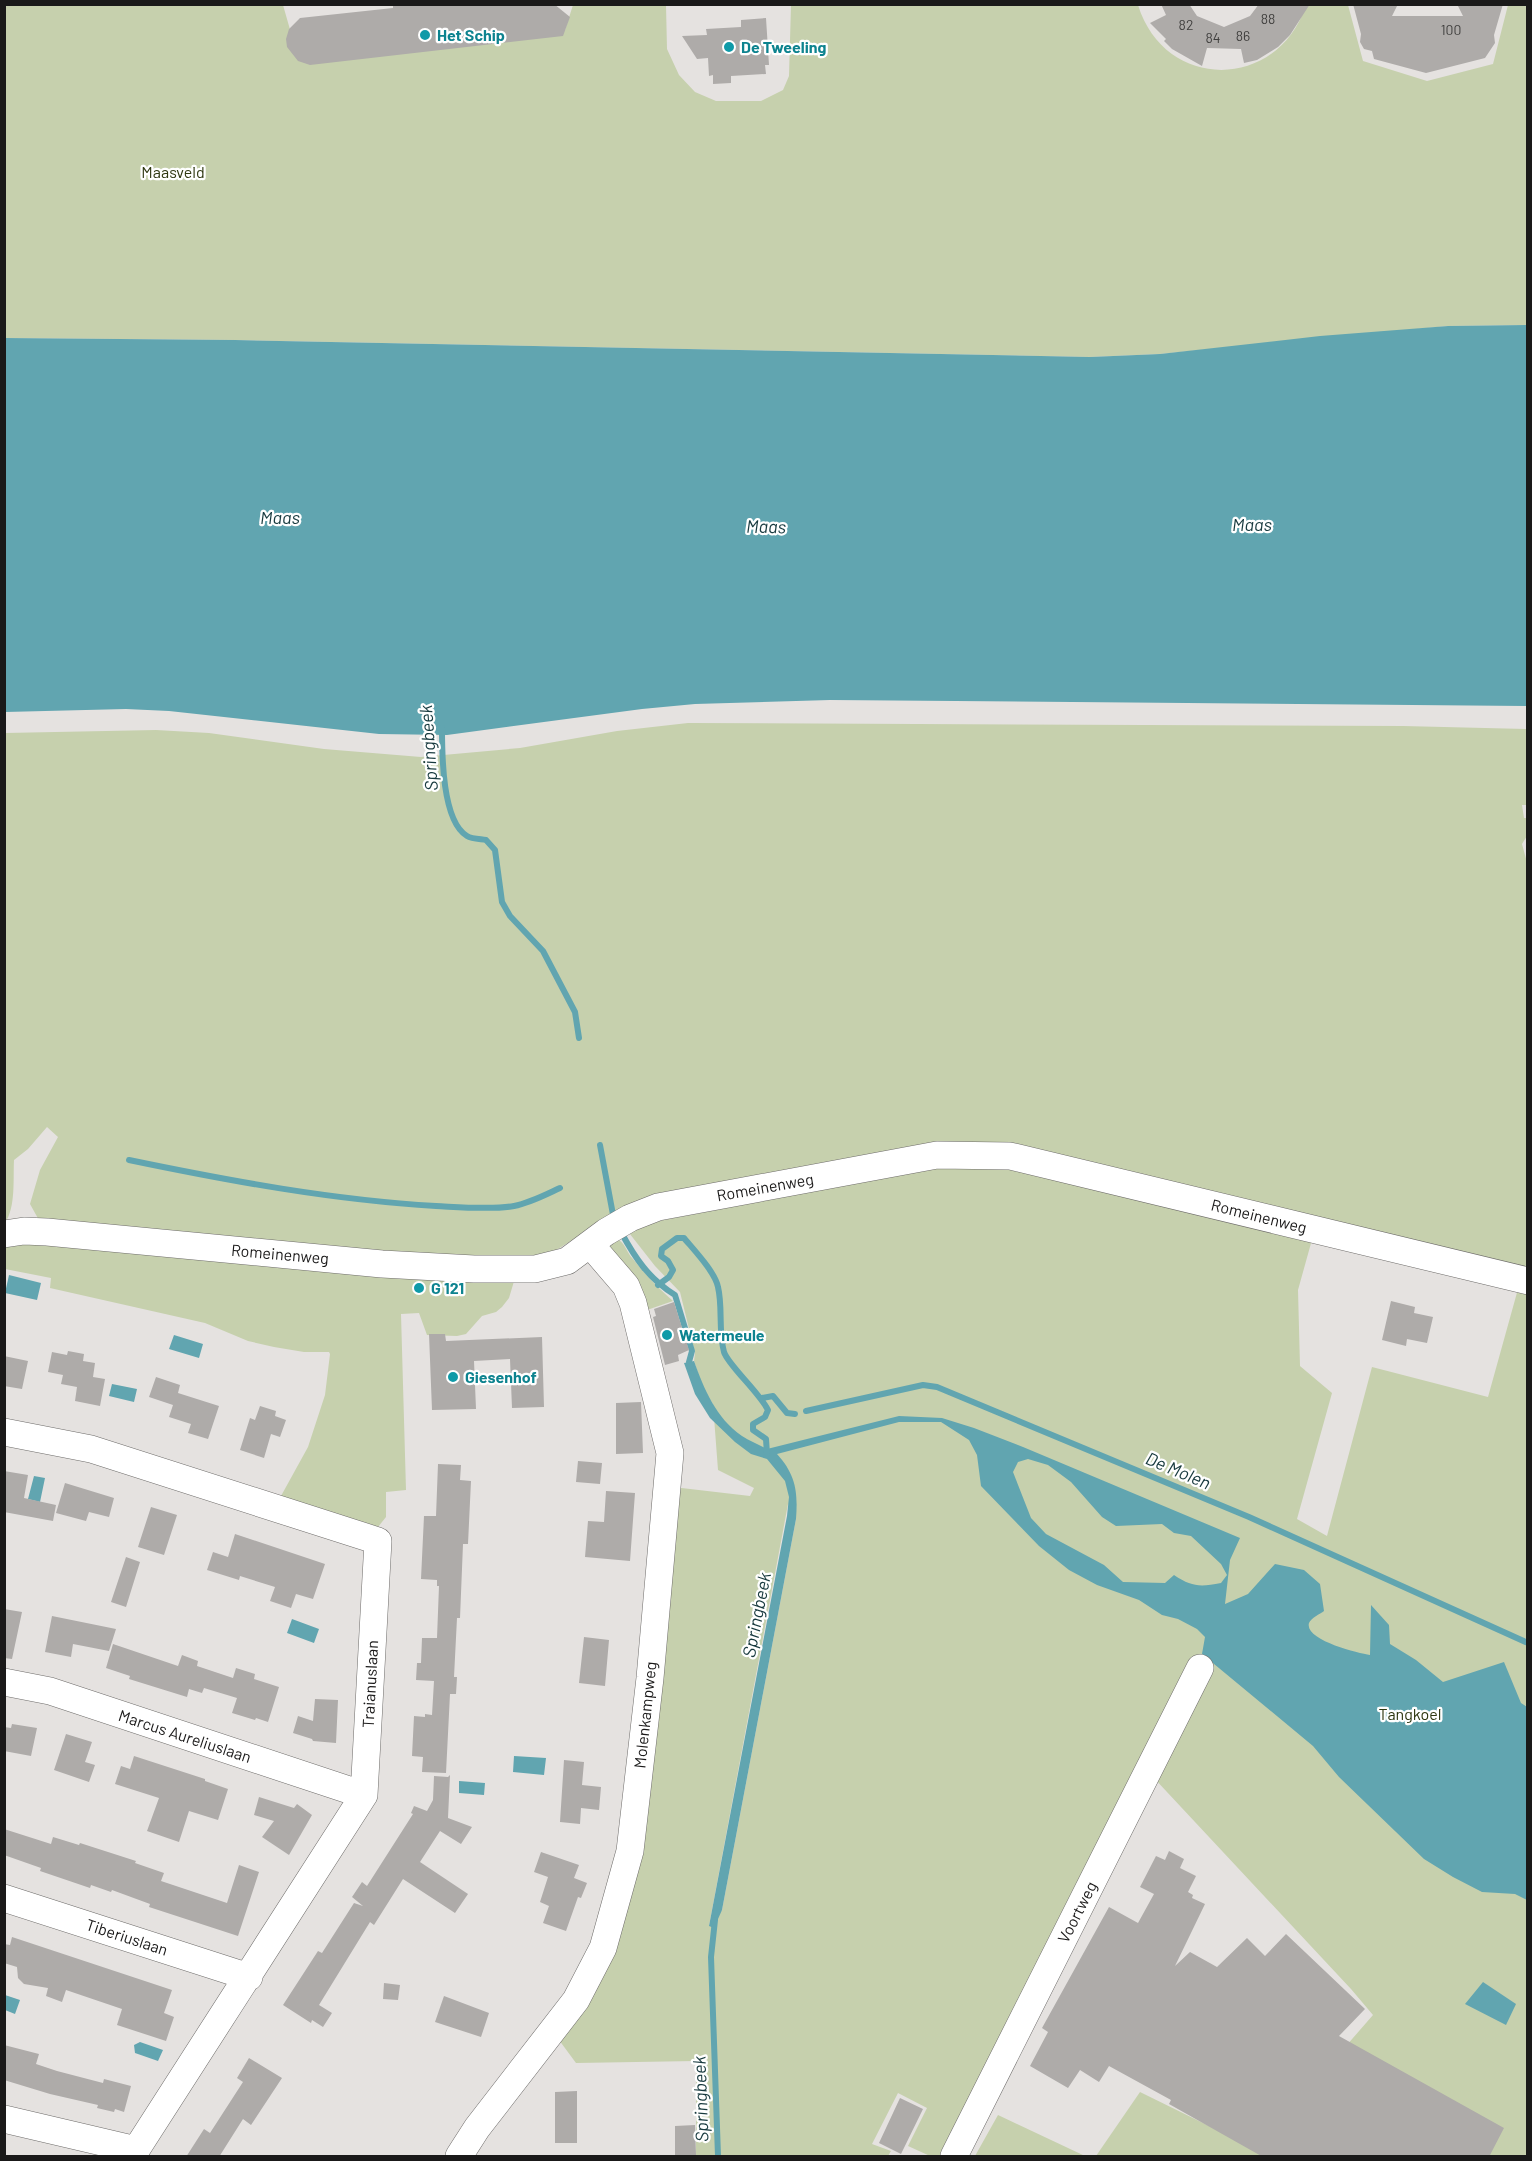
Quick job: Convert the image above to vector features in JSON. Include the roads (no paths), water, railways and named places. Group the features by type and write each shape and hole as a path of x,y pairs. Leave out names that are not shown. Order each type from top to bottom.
{"street":[{"name":"Romeinenweg","path":"4,1234 24,1231 47,1232 382,1264 474,1269 535,1269 567,1261 630,1218 658,1207 937,1155 1010,1156 1527,1281"},
{"name":"Molenkampweg","path":"459,2157 477,2128 576,2000 603,1948 630,1851 650,1678 670,1453 633,1303 626,1286 598,1238"},
{"name":"Traianuslaan","path":"4,1432 91,1449 378,1541 364,1795 137,2153"},
{"name":"Voortweg","path":"954,2157 1200,1668"},
{"name":"Marcus Aureliuslaan","path":"4,1682 50,1691 364,1795"},
{"name":"Tiberiuslaan","path":"4,1898 249,1977"},
{"path":"4,2119 137,2153"}],"water":[{"name":"Maas","path":"1527,325 1527,706 830,700 695,704 447,735 379,734 169,711 126,709 5,712 5,338 235,340 1090,357 1160,354 1320,336 1448,326"},
{"path":"9,1275 41,1283 37,1300 5,1293"},
{"path":"174,1335 203,1344 199,1358 169,1349"},
{"name":"Tangkoel","path":"694,1361 707,1392 725,1421 742,1436 767,1449 899,1416 942,1418 1023,1447 1240,1538 1230,1560 1225,1604 1248,1594 1275,1564 1304,1570 1320,1584 1324,1611 1309,1623 1310,1629 1315,1635 1333,1645 1370,1655 1371,1605 1389,1625 1390,1644 1416,1660 1443,1682 1504,1662 1521,1703 1527,1707 1527,1900 1515,1894 1482,1892 1424,1859 1339,1777 1313,1746 1202,1654 1205,1637 1197,1629 1178,1619 1162,1615 1139,1600 1097,1585 1069,1570 1039,1546 981,1486 977,1455 969,1440 941,1422 899,1422 777,1454 792,1477 797,1500 796,1519 722,1910 714,1928 709,1926 789,1497 785,1481 767,1459 751,1454 710,1418 695,1394 684,1363","holes":["1028,1459 1048,1465 1071,1482 1102,1517 1116,1526 1162,1524 1174,1533 1191,1536 1221,1564 1227,1575 1221,1583 1207,1585 1191,1584 1174,1575 1165,1583 1123,1582 1104,1565 1046,1534 1031,1518 1013,1472 1018,1462"]},
{"path":"112,1384 137,1389 134,1402 109,1396"},
{"path":"34,1476 45,1478 40,1502 28,1499"},
{"path":"292,1619 319,1629 314,1643 287,1633"},
{"path":"514,1756 546,1758 544,1775 513,1772"},
{"path":"459,1781 485,1783 484,1795 459,1793"},
{"path":"1483,1982 1516,2004 1506,2025 1465,2004"},
{"path":"5,1995 20,2000 15,2014 5,2010"},
{"path":"140,2042 163,2050 158,2061 135,2053 134,2045"}],"waterway":[{"name":"Springbeek","path":"442,728 445,786 453,816 459,828 467,836 486,840 495,850 502,902 510,916 543,951 575,1012 579,1038"},
{"name":"Springbeek","path":"600,1145 614,1220"},
{"path":"129,1160 282,1189 436,1206 486,1208 514,1206 532,1201 560,1188"},
{"name":"Springbeek","path":"621,1232 644,1267 675,1295 692,1351 689,1362 691,1368"},
{"path":"658,1285 669,1277 673,1270 668,1261 661,1256 662,1249 677,1238 684,1238 704,1261 716,1281 724,1352 768,1410 765,1417 753,1424 753,1430 766,1439 767,1454"},
{"name":"De Molen","path":"806,1411 923,1385 937,1387 1249,1517 1528,1643"},
{"name":"De Molen","path":"762,1398 773,1396 787,1413 795,1414"},
{"name":"Springbeek","path":"715,1920 711,1957 718,2156"}],"place":[{"name":"Het Schip","path":"425,35"},
{"name":"De Tweeling","path":"729,47"},
{"name":"G 121","path":"419,1288"},
{"name":"Watermeule","path":"667,1335"},
{"name":"Giesenhof","path":"453,1377"}],"park label":[{"name":"Maasveld","path":"173,172"}]}
